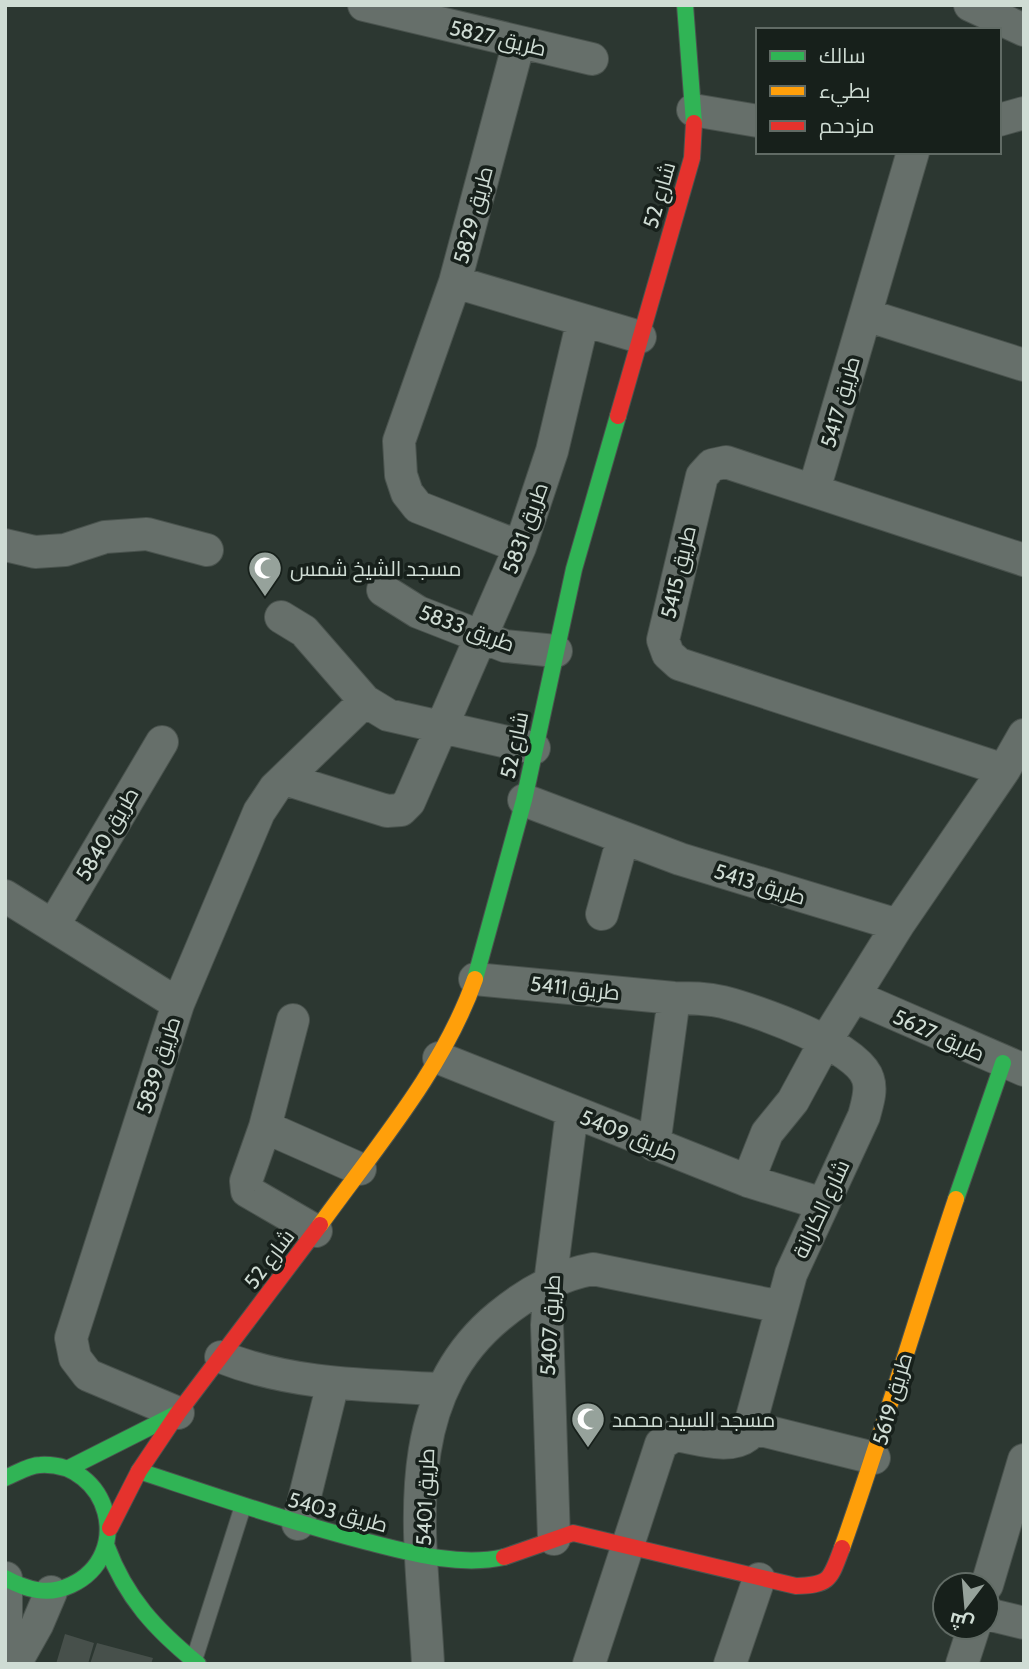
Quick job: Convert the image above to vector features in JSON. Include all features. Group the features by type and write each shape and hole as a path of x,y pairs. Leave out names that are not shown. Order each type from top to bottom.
{"street":[{"name":"طريق 5827","path":"364,5 429,13 519,42 592,59"},
{"name":"شارع 52","path":"110,1528 139,1471 178,1413 316,1231 439,1058 461,1015 475,979 524,800 574,569 692,158 695,133 685,5"},
{"path":"970,5 1024,30"},
{"name":"طريق 5829","path":"519,42 455,282 640,337"},
{"path":"693,110 756,121"},
{"path":"1001,119 1024,113"},
{"name":"طريق 5417","path":"814,490 912,154"},
{"path":"455,282 400,441 401,475 407,493 418,507 520,547"},
{"path":"866,315 1024,365"},
{"name":"طريق 5831","path":"285,779 387,811 401,810 409,802 520,547 552,452 583,320"},
{"name":"طريق 5415","path":"1004,770 679,664 668,654 663,640 702,476 712,465 726,462 1024,560"},
{"path":"5,545 35,552 65,550 105,537 147,534 207,550"},
{"name":"طريق 5833","path":"383,590 418,612 505,646 556,651"},
{"path":"281,617 304,631 365,701 388,715 534,748"},
{"name":"طريق 5839","path":"178,1413 88,1375 75,1359 71,1338 178,1004 259,812 285,779 365,701"},
{"path":"748,1181 767,1133 793,1101 825,1042 856,997 898,925 1004,770 1024,735"},
{"name":"طريق 5840","path":"53,926 162,742"},
{"name":"طريق 5413","path":"524,800 727,874 898,925"},
{"path":"602,914 623,838"},
{"path":"5,896 178,1004"},
{"name":"طريق 5411","path":"475,979 674,998 697,997 724,1002 825,1042"},
{"name":"طريق 5627","path":"856,997 1013,1066"},
{"path":"654,1145 674,998"},
{"path":"293,1020 265,1127 246,1181 247,1191 316,1231"},
{"name":"شارع الكارانة","path":"749,1427 796,1262 864,1116 869,1097 868,1078 857,1062 825,1042"},
{"name":"طريق 5409","path":"439,1058 748,1181 823,1204"},
{"name":"طريق 5619","path":"627,1548 810,1588 822,1585 831,1577 874,1458 920,1302 1013,1066"},
{"name":"طريق 5407","path":"554,1539 547,1367 550,1283 558,1240 572,1112"},
{"path":"265,1127 360,1169"},
{"name":"طريق 5401","path":"428,1664 421,1476 427,1432 440,1389 461,1356 486,1326 516,1302 550,1283 571,1273 593,1269 782,1307"},
{"path":"221,1357 279,1376 333,1383 440,1389"},
{"path":"298,1524 333,1383"},
{"name":"شارع 52","path":"69,1468 178,1413"},
{"path":"589,1664 657,1451 667,1437 675,1434 730,1443 740,1442 747,1436 749,1427 874,1458"},
{"path":"15,1664 37,1625 67,1591 99,1565 107,1547 110,1528 107,1509 99,1492 86,1477 69,1468 41,1463 17,1450"},
{"path":"991,1571 1024,1460"},
{"path":"5,1478 19,1469 41,1463"},
{"name":"طريق 5403","path":"139,1471 298,1524 423,1556 488,1561 519,1553 564,1534 584,1534 627,1548"},
{"path":"107,1547 118,1580 144,1619 196,1662"},
{"path":"6,1578 19,1587 67,1591"},
{"path":"6,1578 6,1664"},
{"path":"730,1664 759,1579"},
{"path":"119,1609 144,1619"},
{"path":"1001,1617 1024,1623"},
{"path":"962,1664 969,1641"}],"lane":[{"path":"196,1662 243,1506"}],"building":[{"path":"65,1634 94,1643 88,1664 56,1664"},
{"path":"97,1643 153,1658 151,1664 90,1664"}],"traffic: fast":[{"path":"685,5 694,123"},
{"path":"475,979 524,800 574,569 618,416"},
{"path":"956,1199 1003,1063"},
{"path":"69,1468 176,1414"},
{"path":"5,1478 36,1465 64,1468 83,1478 97,1493 105,1512 108,1533 103,1553 91,1571 71,1585 46,1591 21,1586 5,1578"},
{"path":"139,1471 281,1517 401,1550 453,1560 504,1557"},
{"path":"107,1547 123,1582 144,1612 169,1639 198,1664"}],"traffic: slow":[{"path":"320,1225 427,1076 445,1045 475,979"},
{"path":"842,1548 956,1199"}],"traffic: jam":[{"path":"618,416 692,158 694,123"},
{"path":"110,1528 139,1471 178,1413 320,1225"},
{"path":"504,1557 573,1533 796,1586 816,1584 828,1578 842,1548"}],"place":[{"name":"مسجد الشيخ شمس","path":"265,598"},
{"name":"مسجد السيد محمد","path":"588,1449"}]}
